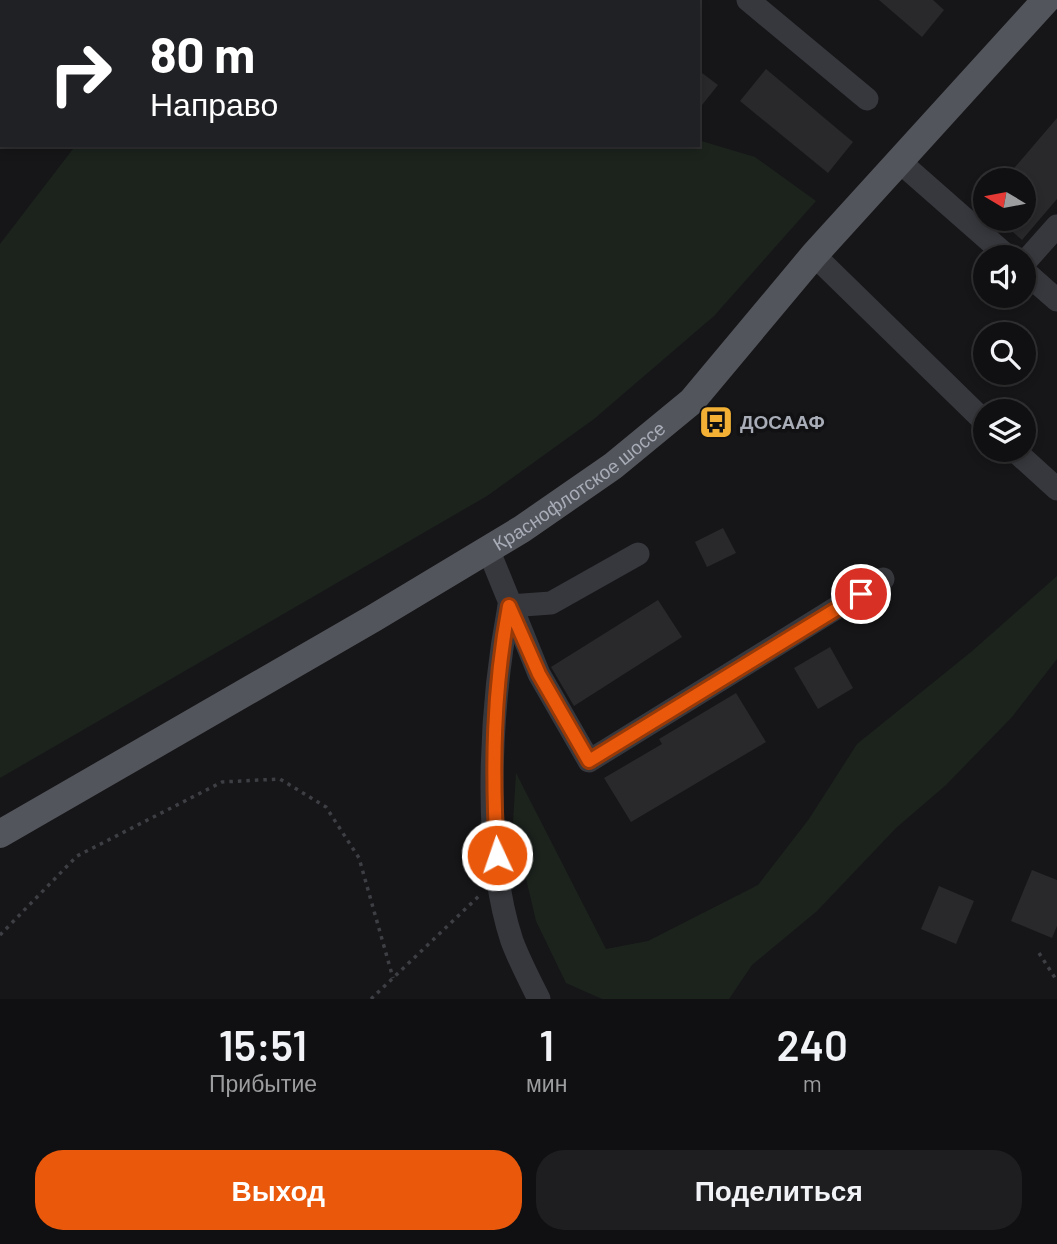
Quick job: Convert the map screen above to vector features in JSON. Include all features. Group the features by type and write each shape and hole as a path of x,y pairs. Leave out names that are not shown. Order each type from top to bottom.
{"main road":[{"name":"Краснофлотское шоссе","path":"0,834 488,549 613,466 692,401 814,255 1046,0"}],"street":[{"path":"748,0 867,99"},
{"path":"900,162 994,245"},
{"path":"1036,250 1057,226"},
{"path":"814,255 973,410"},
{"path":"1036,282 1057,300"},
{"path":"1027,462 1057,489"},
{"path":"488,549 539,674 589,761 883,579"},
{"path":"509,606 551,603 638,554"},
{"path":"509,606 500,655 492,766 499,878 512,941 539,999"}],"path":[{"path":"0,935 77,856 222,782 280,779 326,807 359,859 393,978"},
{"path":"371,999 499,878"},
{"path":"1039,953 1057,981"}],"shaded area":[{"path":"700,141 755,157 816,201 714,316 594,419 487,496 0,778 0,244 74,147 700,147"},
{"path":"1057,576 1057,659 1012,717 946,785 896,828 817,911 752,965 729,999 602,999 566,983 536,921 513,823 516,773 606,949 648,941 758,885 809,819 857,744 971,652"}],"building":[{"path":"879,0 933,0 944,10 922,37"},
{"path":"766,69 853,142 828,173 740,101"},
{"path":"700,72 718,85 700,108"},
{"path":"1057,118 1057,199 1036,224 1036,168 1014,168"},
{"path":"1012,231 1030,231 1022,240"},
{"path":"723,528 736,553 707,567 695,542"},
{"path":"658,600 682,637 574,706 551,667"},
{"path":"830,647 853,688 818,709 794,668"},
{"path":"736,693 766,742 631,822 604,778 662,744 659,739"},
{"path":"1032,870 1057,880 1057,926 1052,938 1011,921"},
{"path":"939,886 974,901 956,944 921,929"}],"place":[{"name":"ДОСААФ","path":"716,422"}],"route":[{"path":"497,855 492,766 500,655 509,606 539,674 589,761 861,594"}]}
